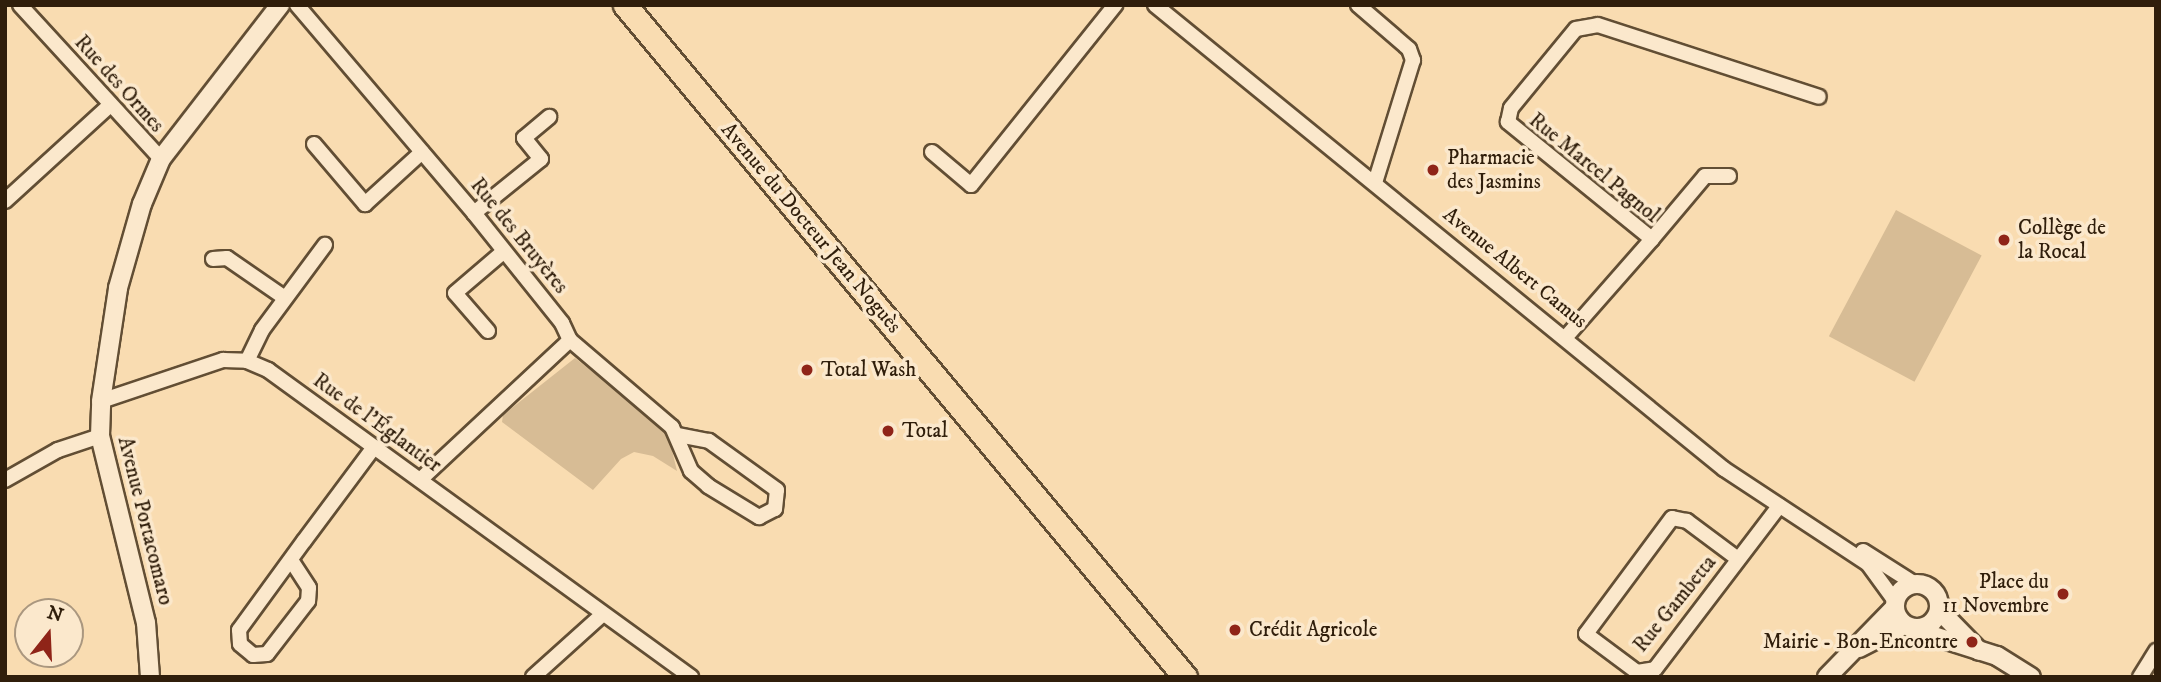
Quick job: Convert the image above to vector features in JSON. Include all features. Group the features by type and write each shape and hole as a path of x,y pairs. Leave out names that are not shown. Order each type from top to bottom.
{"main road":[{"name":"Avenue du Docteur Jean Noguès","path":"625,5 1185,677"}],"street":[{"name":"Rue des Ormes","path":"20,5 161,159"},
{"name":"Avenue Portacomaro","path":"150,677 146,623 100,436 100,401 118,288 142,204 161,159 280,5"},
{"name":"Rue des Bruyères","path":"297,5 474,213 562,323 570,340 679,435"},
{"path":"932,152 971,185 1115,5"},
{"name":"Avenue Albert Camus","path":"1155,5 1566,337 1714,461 1779,506 1916,584"},
{"path":"1357,5 1409,50 1413,60 1376,183"},
{"name":"Rue Marcel Pagnol","path":"1566,337 1652,239 1513,131 1508,122 1511,108 1576,29 1598,25 1819,97"},
{"path":"5,201 110,105"},
{"path":"474,213 541,159 524,138 549,117"},
{"path":"314,144 365,204 422,152"},
{"path":"1652,239 1705,176 1729,176"},
{"path":"100,401 223,360 247,361 285,298 325,245"},
{"path":"488,331 455,293 503,251"},
{"path":"213,259 227,258 285,298"},
{"path":"420,480 570,340"},
{"name":"Rue de l'Églantier","path":"247,361 268,370 691,677"},
{"path":"679,435 709,441 777,490 775,509 759,517 708,486 691,471 679,435"},
{"path":"5,480 58,450 100,436"},
{"path":"291,560 309,588 308,601 267,654 253,655 240,644 239,630 374,446"},
{"name":"Rue Gambetta","path":"1738,559 1687,521 1671,518 1586,634 1637,672 1656,669 1779,506"},
{"name":"Avenue Albert Camus","path":"1820,530 1868,564 1894,604"},
{"path":"1827,677 1894,604 1902,589 1916,584 1934,592 1939,610 1979,651"},
{"path":"1894,604 1908,627 1979,651 2031,677"},
{"path":"1853,651 1908,627 1929,625 1939,610"},
{"path":"533,677 603,614"},
{"path":"2140,677 2156,651"}],"shaded area":[{"path":"1896,210 1982,256 1915,382 1829,336"},
{"path":"575,358 667,430 677,471 653,456 634,452 621,459 593,490 502,422 503,415"}],"place":[{"name":"Pharmacie des Jasmins","path":"1433,170"},
{"name":"Collège de la Rocal","path":"2004,240"},
{"name":"Total Wash","path":"807,370"},
{"name":"Total","path":"888,431"},
{"name":"Place du 11 Novembre","path":"2063,594"},
{"name":"Crédit Agricole","path":"1235,630"},
{"name":"Mairie - Bon-Encontre","path":"1972,642"}]}
